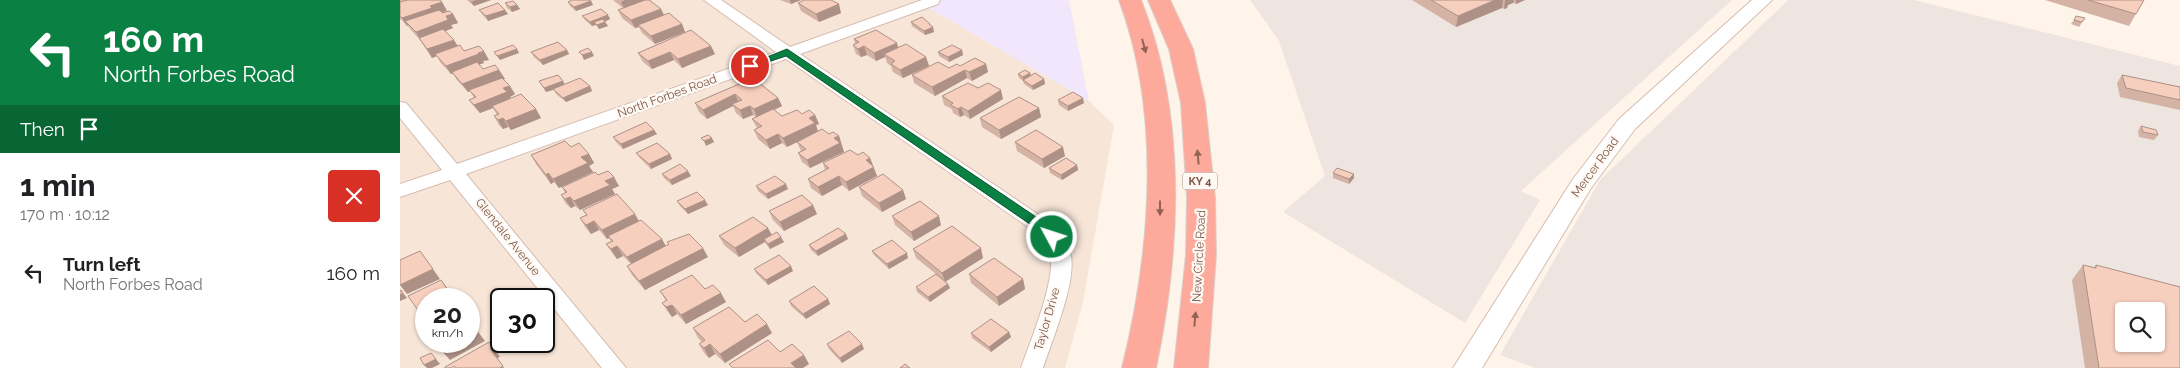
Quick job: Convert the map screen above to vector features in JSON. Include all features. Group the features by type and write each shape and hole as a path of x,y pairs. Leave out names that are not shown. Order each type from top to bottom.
{"highway":[{"path":"1130,0 1145,48 1156,102 1160,158 1160,224 1153,299 1139,368"},
{"name":"New Circle Road","path":"1159,0 1181,49 1194,113 1201,198 1201,255 1191,368"}],"street":[{"name":"Taylor Drive","path":"711,0 1041,226 1052,237 1061,257 1059,276 1032,368"},
{"name":"Mercer Road","path":"1467,368 1581,184 1627,124 1763,0"},
{"name":"North Forbes Road","path":"400,190 933,1"},
{"name":"Glendale Avenue","path":"400,107 455,171 615,368"}],"shaded area":[{"path":"400,0 915,0 1089,101 1114,125 1083,302 1065,368 400,368"},
{"path":"915,0 1069,0 1089,101"},
{"path":"1250,0 1732,0 1521,191 1540,200 1465,323 1283,212 1325,176 1279,41"},
{"path":"1788,0 1914,0 2180,66 2180,368 1536,368 1500,355 1600,180"}],"building":[{"path":"408,0 440,0 442,2 430,6 432,8 402,18 400,16 400,2"},
{"path":"572,0 591,1 574,7 568,2"},
{"path":"649,0 661,9 631,20 618,10"},
{"path":"804,0 831,0 839,4 816,14 798,3"},
{"path":"1431,0 1495,0 1458,16"},
{"path":"2088,0 2144,0 2136,14"},
{"path":"513,1 517,5 510,7 505,3"},
{"path":"498,3 505,10 486,16 479,10"},
{"path":"601,9 608,15 590,22 582,16"},
{"path":"439,10 443,13 449,11 453,14 446,16 448,20 416,32 405,21"},
{"path":"669,13 682,24 651,36 638,25"},
{"path":"2076,16 2085,18 2082,22 2074,20"},
{"path":"922,17 933,27 924,31 911,22"},
{"path":"603,19 605,22 597,25 594,22"},
{"path":"443,29 454,40 427,49 419,38"},
{"path":"691,30 711,46 678,59 670,52 648,61 638,53"},
{"path":"876,30 897,43 874,53 864,46 858,49 853,45 859,42 854,39"},
{"path":"558,42 567,50 540,60 531,52"},
{"path":"906,44 926,57 900,70 891,64 895,61 884,54"},
{"path":"460,45 464,51 479,46 484,51 446,66 435,54"},
{"path":"513,45 517,49 497,56 494,52"},
{"path":"952,45 962,50 948,57 938,52"},
{"path":"588,48 592,52 582,55 579,52"},
{"path":"975,58 986,64 969,72 965,70 932,87 912,75 938,62 949,68 957,64 960,66"},
{"path":"477,62 483,69 495,65 499,70 462,84 452,72"},
{"path":"1025,70 1030,73 1023,77 1018,74"},
{"path":"1035,73 1044,79 1032,86 1023,80"},
{"path":"558,75 563,81 544,88 539,81"},
{"path":"2122,75 2180,87 2180,100 2126,88"},
{"path":"502,78 510,86 503,88 507,92 474,105 469,100 476,97 469,90"},
{"path":"580,78 590,86 563,98 553,89"},
{"path":"753,78 778,98 754,109 750,106 740,110 732,104 742,100 735,94 703,110 695,103"},
{"path":"968,83 978,88 988,83 1001,90 968,111 951,105 953,103 942,96"},
{"path":"1073,92 1083,98 1068,106 1058,100"},
{"path":"521,94 536,109 506,121 503,118 498,120 494,116 499,114 492,106"},
{"path":"1019,97 1039,108 999,130 980,118"},
{"path":"773,109 782,116 797,110 802,114 809,110 815,115 809,118 815,123 783,138 778,134 766,140 754,130 762,126 752,119"},
{"path":"646,122 654,130 621,144 613,137"},
{"path":"2141,126 2156,130 2158,135 2143,132"},
{"path":"822,129 829,134 833,132 839,136 834,138 840,143 807,160 798,153 806,149 797,142"},
{"path":"1036,130 1063,147 1042,159 1015,142"},
{"path":"708,135 712,138 704,141 701,138"},
{"path":"565,141 571,147 579,143 589,154 581,157 588,163 553,179 548,173 546,175 531,155"},
{"path":"657,143 670,154 649,164 636,153"},
{"path":"850,150 858,155 863,152 870,158 866,160 874,167 846,182 839,176 818,187 808,179 829,168 823,163"},
{"path":"1066,158 1077,165 1061,175 1049,168"},
{"path":"680,164 688,171 670,180 662,174"},
{"path":"1337,168 1354,174 1349,179 1333,173"},
{"path":"608,171 614,177 605,181 610,185 574,201 570,197 565,199 561,195 567,192 562,187 595,172 598,175"},
{"path":"883,174 903,190 879,203 859,187"},
{"path":"775,176 786,184 766,194 756,186"},
{"path":"697,192 705,200 685,209 677,201"},
{"path":"617,194 635,214 602,230 594,221 586,225 580,218 587,215 583,210"},
{"path":"802,195 813,205 780,222 769,211"},
{"path":"920,201 939,216 911,232 892,216"},
{"path":"753,217 768,228 735,248 719,236"},
{"path":"641,220 662,239 627,257 617,246 611,249 606,244 613,241 608,236"},
{"path":"952,226 981,248 942,273 913,249"},
{"path":"838,228 846,234 816,251 809,245"},
{"path":"777,232 781,237 768,244 764,239"},
{"path":"689,234 702,249 639,281 627,266 669,244 667,242"},
{"path":"892,240 907,253 887,264 872,251"},
{"path":"420,251 433,269 400,285 400,260"},
{"path":"779,255 791,266 766,280 754,269"},
{"path":"994,258 1023,279 997,297 969,274"},
{"path":"2083,265 2096,268 2096,265 2180,287 2180,368 2099,368"},
{"path":"936,274 948,284 928,297 916,287"},
{"path":"692,275 705,289 713,285 721,293 681,315 672,305 666,307 662,303 667,300 660,291"},
{"path":"441,280 446,288 424,288"},
{"path":"814,286 828,299 803,314 789,301"},
{"path":"415,293 415,306 408,296"},
{"path":"729,307 745,322 757,314 767,324 720,354 710,344 704,348 699,344 705,340 693,328"},
{"path":"991,319 1009,332 989,347 971,333"},
{"path":"849,331 862,344 840,358 827,344"},
{"path":"768,340 780,352 792,344 804,355 791,363 796,368 733,368 729,364"},
{"path":"489,342 490,353 493,353 503,366 500,368 455,368 454,366 445,368 470,353 480,353 480,347"},
{"path":"431,353 436,359 424,365 420,358"},
{"path":"905,364 910,368 900,368"}],"route":[{"path":"750,66 787,52 1041,226 1052,237"}]}
